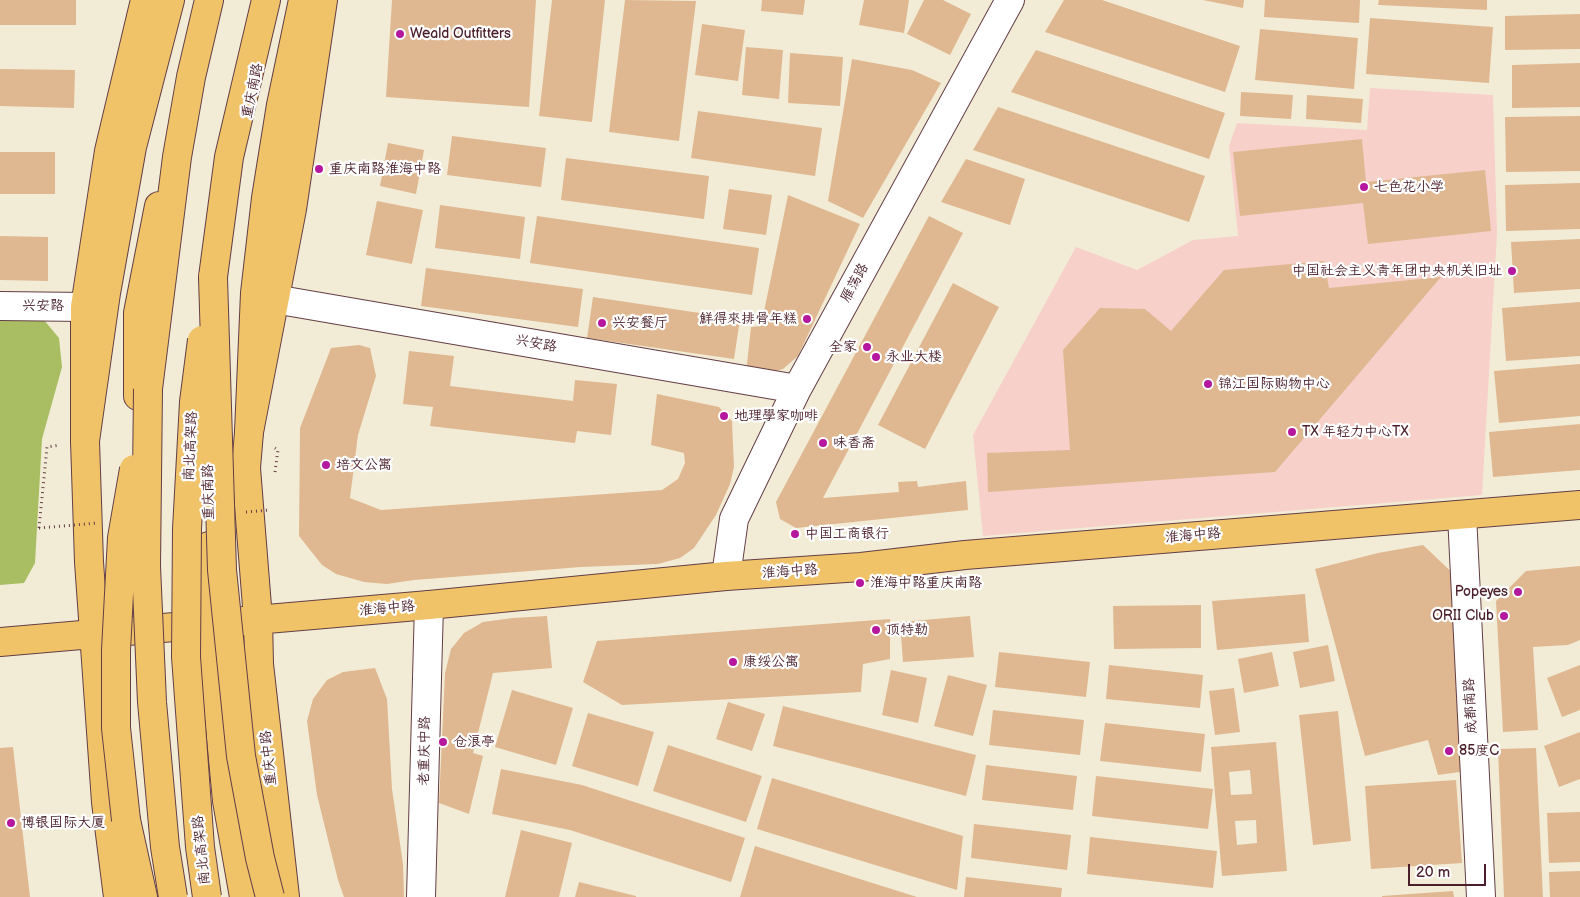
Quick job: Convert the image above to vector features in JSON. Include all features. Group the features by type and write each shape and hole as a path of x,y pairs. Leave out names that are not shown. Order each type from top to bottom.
{"main road":[{"path":"118,897 106,802 89,562 85,441 95,300 110,151 145,0"},
{"path":"95,300 170,0"},
{"path":"175,896 148,735 137,630 138,313 197,0"},
{"path":"143,897 126,820 116,728 116,650 122,538 148,389 177,157 191,77 209,0"},
{"name":"南北高架路","path":"207,897 200,847 186,657 187,529 194,402 230,157 266,0"},
{"name":"重庆南路","path":"244,897 227,801 210,623 207,354 236,169 273,0"},
{"path":"258,619 246,468 255,293 266,198 281,105 303,0"},
{"path":"249,432 292,209 323,0"},
{"path":"213,277 222,570 241,756 260,858 270,897"},
{"path":"148,389 146,566 151,693 165,847 175,896"},
{"path":"210,558 246,468"},
{"name":"淮海中路","path":"0,642 429,606 726,576 1580,505"},
{"name":"重庆中路","path":"258,619 259,664 285,897"}],"street":[{"name":"雁荡路","path":"726,576 734,519 797,389 1010,0"},
{"name":"兴安路","path":"274,299 797,389"},
{"name":"兴安路","path":"0,306 95,300"},
{"name":"成都南路","path":"1462,515 1481,897"},
{"name":"老重庆中路","path":"421,897 429,606"}],"path":[{"path":"39,528 47,447"}],"shaded area":[{"path":"1370,88 1493,95 1497,233 1482,495 983,536 973,435 1076,247 1137,270 1193,240 1238,236 1229,146 1237,123 1367,130"}],"green space":[{"path":"0,318 44,320 59,338 62,367 42,439 35,563 24,583 0,585"}],"building":[{"path":"0,0 76,0 76,25 0,25"},
{"path":"392,0 536,0 529,107 386,97"},
{"path":"552,0 605,0 592,122 539,116"},
{"path":"625,0 696,1 679,141 609,132"},
{"path":"762,0 805,0 803,15 761,11"},
{"path":"864,0 909,0 904,33 859,25"},
{"path":"924,0 943,0 971,14 950,55 907,34"},
{"path":"1064,0 1102,0 1240,46 1225,92 1045,32"},
{"path":"1203,0 1244,0 1243,8"},
{"path":"1265,0 1360,0 1359,23 1264,17"},
{"path":"1379,0 1487,0 1487,10 1378,5"},
{"path":"1580,14 1580,49 1505,50 1505,16"},
{"path":"1370,18 1493,27 1489,83 1366,74"},
{"path":"702,24 745,30 738,81 695,75"},
{"path":"1260,29 1358,38 1354,89 1255,80"},
{"path":"746,47 783,50 779,99 742,95"},
{"path":"1036,50 1225,113 1209,159 1011,92"},
{"path":"790,53 843,57 840,106 788,103"},
{"path":"852,59 912,70 941,83 863,218 828,201"},
{"path":"1580,63 1580,107 1512,108 1512,65"},
{"path":"0,69 75,70 74,108 0,106"},
{"path":"1241,92 1293,95 1291,119 1240,116"},
{"path":"1307,95 1363,99 1361,123 1306,119"},
{"path":"998,107 1205,176 1189,222 973,150"},
{"path":"698,111 822,128 815,176 691,158"},
{"path":"1580,116 1580,171 1506,172 1505,117"},
{"path":"452,136 546,148 541,187 447,175"},
{"path":"1362,139 1366,182 1485,170 1491,231 1368,244 1363,203 1240,216 1233,152"},
{"path":"388,143 424,150 416,194 380,186"},
{"path":"0,152 55,152 55,194 0,194"},
{"path":"566,158 709,176 704,219 561,200"},
{"path":"966,159 1025,179 1010,225 941,202"},
{"path":"1580,183 1580,229 1506,231 1505,185"},
{"path":"729,189 772,195 766,235 723,229"},
{"path":"788,195 860,224 798,356 783,369 772,372 746,373 751,327 761,326"},
{"path":"377,201 423,210 412,264 366,255"},
{"path":"440,205 525,217 520,259 435,248"},
{"path":"537,216 759,248 752,295 530,263"},
{"name":"永业大楼","path":"929,216 963,233 823,498 899,492 898,482 917,481 918,487 966,481 968,510 796,528 780,519 776,502"},
{"path":"0,236 48,237 48,281 0,280"},
{"path":"1580,239 1580,289 1514,293 1511,242"},
{"name":"锦江国际购物中心","path":"1324,261 1329,288 1441,277 1275,472 988,492 987,453 1070,450 1063,350 1100,308 1145,309 1171,331 1224,270"},
{"path":"426,268 583,289 578,327 421,306"},
{"path":"953,283 999,307 925,449 878,425"},
{"path":"593,297 740,319 734,359 587,338"},
{"path":"1580,302 1580,356 1506,361 1502,308"},
{"name":"培文公寓","path":"359,345 370,348 376,376 358,435 350,498 381,510 662,490 678,479 685,463 684,453 651,445 657,394 719,407 732,421 734,467 730,484 716,515 694,548 680,558 658,564 581,567 414,580 387,584 364,582 336,574 322,565 299,536 300,428 331,348"},
{"path":"409,351 454,356 450,386 573,401 575,380 617,384 611,435 577,431 575,443 430,426 433,407 403,404"},
{"path":"1580,364 1580,416 1499,423 1494,371"},
{"path":"1580,424 1580,470 1493,477 1489,432"},
{"path":"1423,545 1459,579 1467,771 1438,775 1428,740 1365,756 1315,569 1378,553"},
{"path":"1580,566 1580,640 1568,645 1533,647 1538,730 1503,732 1496,601 1526,571"},
{"path":"1305,594 1309,642 1217,650 1212,601"},
{"path":"1201,605 1201,648 1114,649 1113,606"},
{"path":"547,616 552,668 493,673 473,753 483,756 469,814 439,803 445,673 451,649 464,633 483,622"},
{"path":"970,616 974,657 903,662 900,622"},
{"name":"康绥公寓","path":"890,619 890,659 863,664 861,692 622,705 583,682 597,641"},
{"path":"1328,645 1335,681 1300,688 1293,652"},
{"path":"999,652 1090,662 1086,697 995,687"},
{"path":"1272,652 1279,686 1244,693 1238,659"},
{"path":"1109,665 1203,675 1200,708 1106,699"},
{"path":"1580,665 1580,710 1562,717 1547,678"},
{"path":"375,668 387,699 392,789 403,864 404,897 344,897 317,795 307,721 313,699 327,680 343,672"},
{"path":"891,670 927,678 918,723 882,715"},
{"path":"948,675 987,685 973,736 934,726"},
{"path":"1234,688 1240,732 1215,735 1209,691"},
{"path":"512,690 573,708 556,765 495,747"},
{"path":"728,702 765,714 752,751 716,739"},
{"path":"783,706 976,755 966,796 773,746"},
{"path":"993,710 1084,720 1080,755 989,745"},
{"path":"1338,711 1351,841 1313,845 1299,715"},
{"path":"588,713 654,732 638,786 572,766"},
{"path":"1105,723 1205,734 1201,772 1100,761"},
{"path":"1580,732 1580,779 1559,787 1544,746"},
{"path":"1276,742 1287,871 1222,876 1211,747","holes":["1250,770 1252,794 1231,795 1229,772","1256,820 1257,843 1237,845 1235,821"]},
{"path":"668,745 762,776 746,822 653,791"},
{"name":"博银国际大厦","path":"13,747 30,897 0,897 0,748"},
{"path":"1536,748 1543,897 1504,897 1498,749"},
{"path":"986,765 1077,776 1073,810 982,800"},
{"path":"501,769 582,785 745,838 731,882 570,830 492,814"},
{"path":"1096,776 1213,789 1208,829 1092,816"},
{"path":"772,778 963,836 957,890 757,829"},
{"path":"1456,780 1462,863 1371,869 1365,786"},
{"path":"1580,812 1580,862 1549,863 1547,813"},
{"path":"974,824 1071,835 1067,870 971,858"},
{"path":"521,830 572,843 559,897 505,897"},
{"path":"1090,837 1217,851 1213,888 1087,874"},
{"path":"755,846 917,897 740,897"},
{"path":"1580,871 1580,897 1550,897 1549,872"},
{"path":"966,877 1062,888 1061,897 964,897"},
{"path":"579,882 636,896 636,897 575,897"},
{"path":"1453,891 1454,897 1382,897 1382,896"}],"place":[{"name":"Weald Outfitters","path":"400,34"},
{"name":"重庆南路淮海中路","path":"319,169"},
{"name":"七色花小学","path":"1364,187"},
{"name":"中国社会主义青年团中央机关旧址","path":"1512,271"},
{"name":"鮮得來排骨年糕","path":"807,319"},
{"name":"兴安餐厅","path":"602,323"},
{"name":"全家","path":"867,347"},
{"name":"永业大楼","path":"876,357"},
{"name":"锦江国际购物中心","path":"1208,384"},
{"name":"地理學家咖啡","path":"724,416"},
{"name":"TX 年轻力中心TX","path":"1292,432"},
{"name":"味香斋","path":"823,443"},
{"name":"培文公寓","path":"326,465"},
{"name":"中国工商银行","path":"795,534"},
{"name":"淮海中路重庆南路","path":"860,583"},
{"name":"Popeyes","path":"1518,592"},
{"name":"ORII Club","path":"1504,616"},
{"name":"顶特勒","path":"876,630"},
{"name":"康绥公寓","path":"733,662"},
{"name":"仓浪亭","path":"443,742"},
{"name":"85度C","path":"1449,751"},
{"name":"博银国际大厦","path":"11,823"}]}
